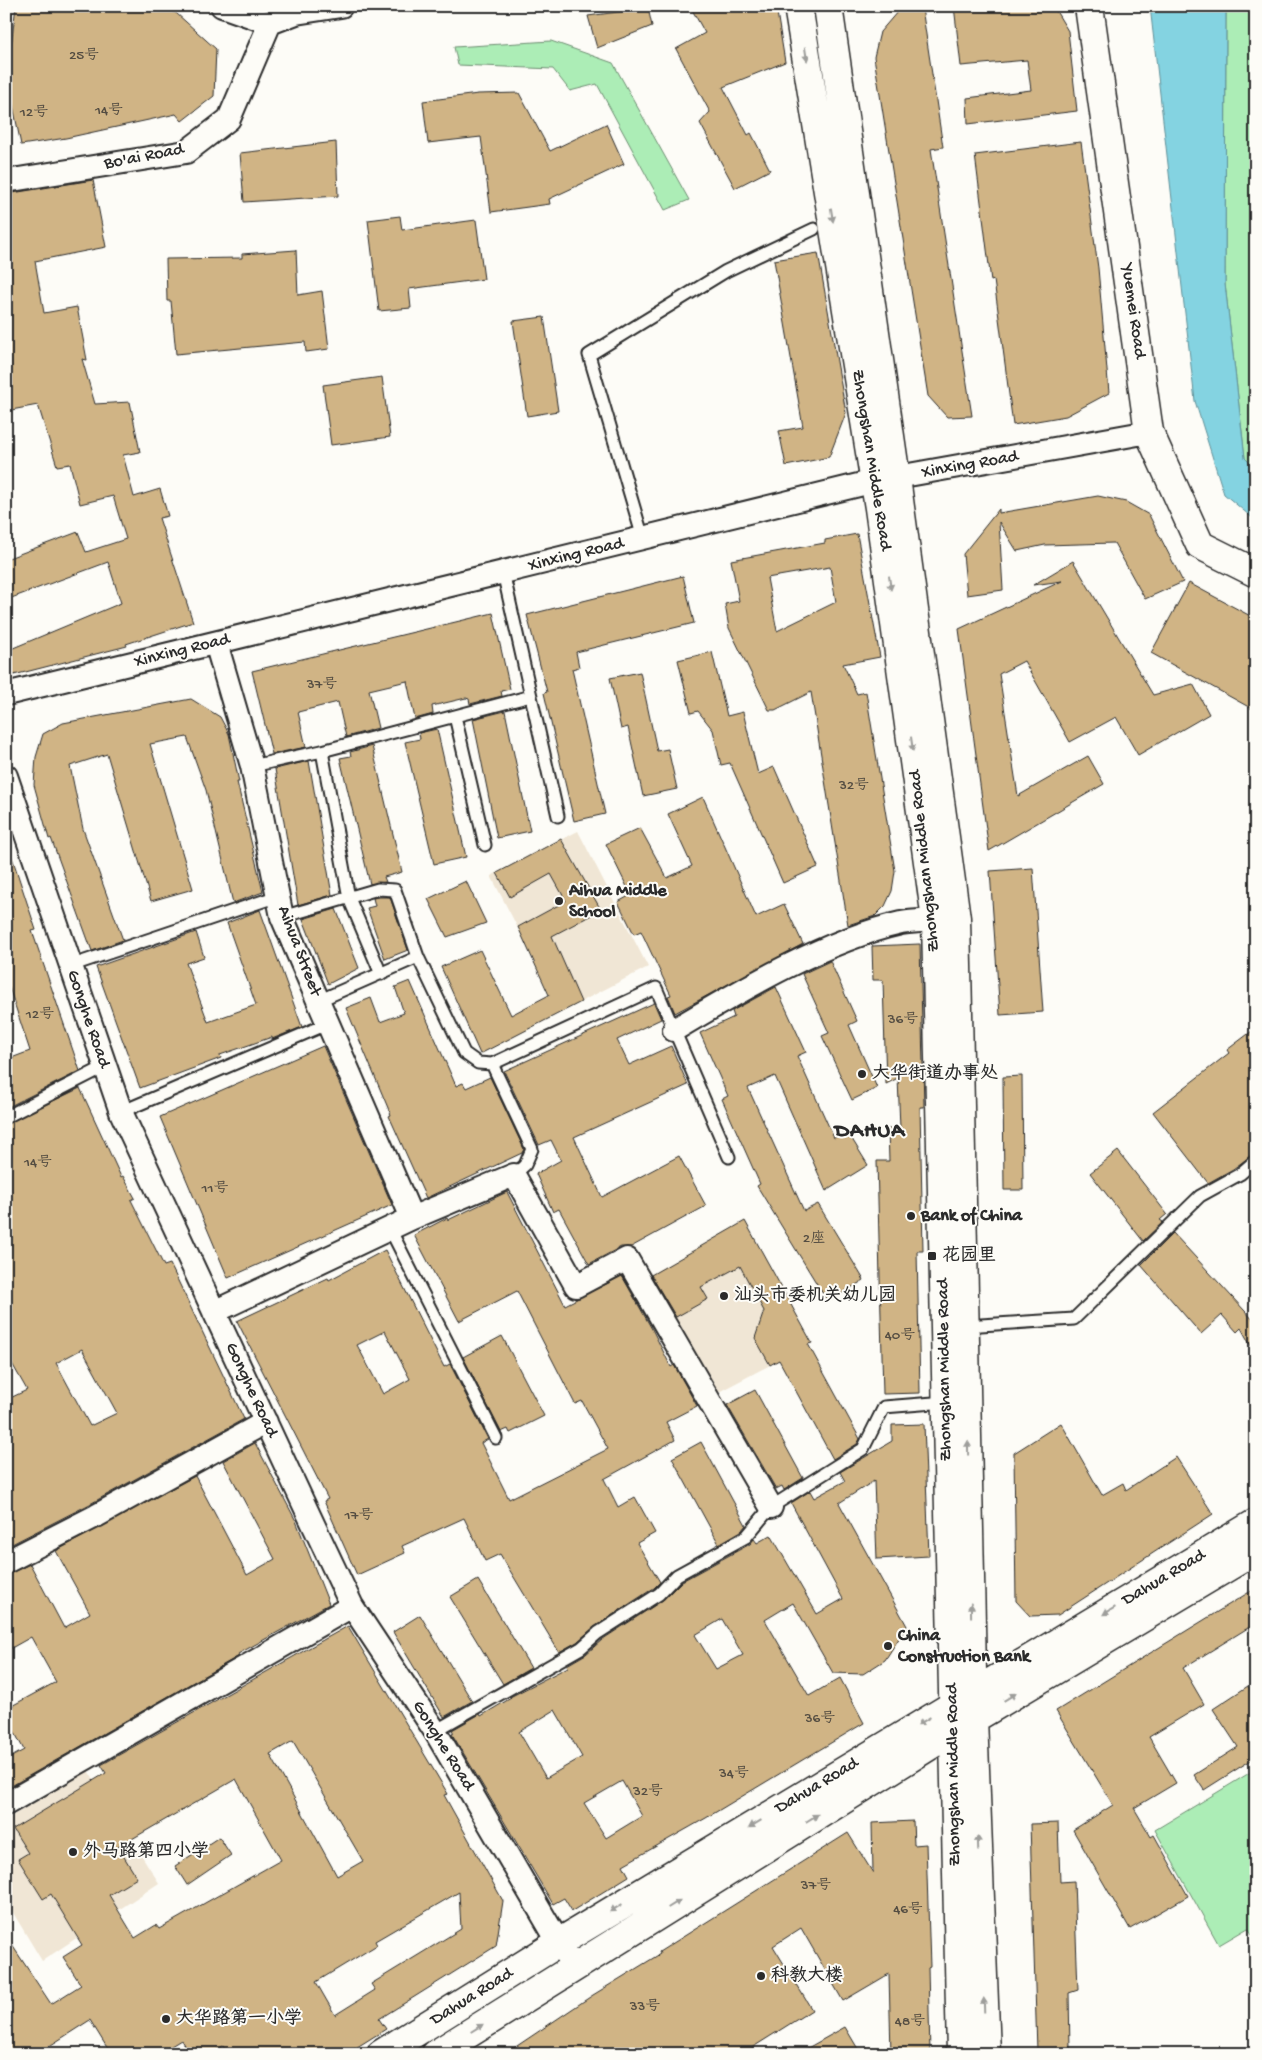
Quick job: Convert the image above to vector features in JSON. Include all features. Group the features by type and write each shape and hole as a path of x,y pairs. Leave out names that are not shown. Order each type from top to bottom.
{"main road":[{"name":"Zhongshan Middle Road","path":"798,6 886,480 956,918 965,1326 961,2054"},
{"name":"Zhongshan Middle Road","path":"828,6 886,480 936,920 946,1402 963,1711 986,2054"},
{"name":"Yuemei Road","path":"1089,6 1149,432 1200,545 1256,573"},
{"name":"Dahua Road","path":"436,2054 1256,1523"},
{"name":"Dahua Road","path":"381,2054 560,1942 963,1711 1256,1550"}],"street":[{"path":"222,6 270,23 296,13 334,6"},
{"name":"Bo'ai Road","path":"6,181 186,152 229,119 270,23"},
{"name":"Xinxing Road","path":"6,694 886,480 1149,432"},
{"name":"Aihua Street","path":"216,643 252,766 280,907 327,1024 412,1218"},
{"name":"Gonghe Road","path":"6,776 104,1067 121,1112 352,1606 435,1731 573,1967"},
{"path":"674,1030 744,989 851,938 902,923 936,920"},
{"path":"214,1312 412,1218 514,1175 576,1286 627,1259 770,1507"},
{"path":"6,1562 266,1422"},
{"path":"6,1804 352,1606"}],"lane":[{"path":"643,538 589,355 726,271 814,229"},
{"path":"503,572 558,816"},
{"path":"252,766 322,751 531,696"},
{"path":"455,716 485,845"},
{"path":"322,751 349,898 381,974"},
{"path":"70,966 280,907 349,898 378,890 395,890 418,957 464,1053 478,1063 492,1064 656,988 728,1157"},
{"path":"318,1001 418,957"},
{"path":"121,1112 327,1024"},
{"path":"492,1064 532,1149 525,1165 514,1175"},
{"path":"6,1117 104,1067"},
{"path":"965,1326 1074,1319 1200,1196 1240,1174 1256,1160"},
{"path":"390,1229 496,1438"},
{"path":"435,1731 581,1648 598,1633 659,1594 678,1575 746,1537 770,1507 863,1448 884,1407 946,1402"}],"shaded area":[{"name":"Aihua Middle School","path":"578,831 648,967 561,1012 491,876"},
{"name":"汕头市委机关幼儿园","path":"745,1221 812,1343 715,1394 651,1274"},
{"name":"外马路第四小学","path":"87,1769 159,1883 42,1961 6,1901 6,1820"}],"green space":[{"path":"1226,6 1256,6 1256,469 1245,458 1225,284"},
{"path":"551,41 613,63 689,200 665,210 597,84 570,91 553,69 458,65 454,47"},
{"path":"1256,1769 1256,1940 1248,1928 1219,1945 1155,1830"}],"water":[{"path":"1150,6 1226,6 1225,284 1245,458 1256,469 1256,521 1224,494 1195,401"}],"building":[{"path":"16,6 155,6 176,13 216,49 214,96 182,121 176,114 66,138 21,145 6,71 6,46 11,46"},
{"path":"690,6 776,6 785,62 723,87 748,135 751,133 770,170 735,188 700,123 710,112 676,49 705,33"},
{"path":"954,6 1053,6 1068,31 1077,111 968,124 967,98 1031,90 1027,60 961,66"},
{"path":"648,8 652,26 597,48 588,16"},
{"path":"922,8 943,147 931,149 972,416 947,417 928,396 874,57 880,32 898,11"},
{"path":"519,93 550,151 606,124 624,164 549,199 550,204 491,212 481,137 428,143 423,101 478,94"},
{"path":"336,142 338,196 244,202 240,153"},
{"path":"1081,142 1098,268 1109,393 1066,416 1013,425 994,280 991,281 975,155"},
{"path":"93,180 106,247 35,261 44,313 77,307 87,360 82,359 95,404 130,402 140,452 123,455 134,497 160,489 168,516 159,518 193,622 126,644 127,646 6,677 6,651 121,603 108,562 6,600 6,559 78,532 86,552 126,539 113,496 80,504 70,464 57,466 38,405 6,411 6,194"},
{"path":"400,216 402,230 476,220 484,279 409,289 411,308 379,311 368,220"},
{"path":"296,250 298,295 322,291 329,349 306,352 305,342 176,354 171,301 167,301 166,259 242,258 242,254"},
{"path":"818,253 846,413 829,457 786,466 779,431 803,427 774,260"},
{"path":"544,317 558,411 527,416 513,321"},
{"path":"382,377 390,437 331,445 323,385"},
{"path":"1098,496 1126,502 1149,515 1183,582 1145,599 1114,543 1045,545 1017,551 999,522 1003,590 967,595 963,554 999,509 999,513"},
{"path":"857,534 880,657 843,664 857,694 866,692 895,871 892,891 885,906 875,916 848,925 811,692 775,710 769,710 729,628 725,604 739,601 731,560 825,543 825,540","holes":["830,567 836,602 777,631 767,578"]},
{"path":"1073,561 1153,695 1193,684 1209,714 1138,755 1116,717 1070,742 1024,661 999,674 1018,796 1088,756 1104,784 989,851 959,629 1062,581 1033,585"},
{"path":"683,576 694,623 576,652 579,667 572,669 605,814 574,821 544,693 547,692 527,615"},
{"path":"1189,583 1256,619 1256,711 1151,653"},
{"path":"493,613 510,689 501,691 502,696 470,704 469,699 466,698 432,706 433,714 415,719 407,681 369,690 378,728 346,737 338,702 298,712 306,747 272,754 252,671"},
{"path":"712,652 727,716 743,712 758,774 774,767 818,867 783,883 730,763 721,765 713,730 698,711 691,713 678,660"},
{"path":"640,672 657,751 668,749 677,789 643,796 628,727 621,729 610,678"},
{"path":"191,699 220,717 229,734 239,782 237,782 263,892 233,903 206,790 187,737 150,744 193,889 151,901 107,754 70,766 83,829 123,940 92,951 51,838 49,839 34,785 36,757 43,734 63,723"},
{"path":"505,711 530,831 497,838 473,719"},
{"path":"437,729 466,857 434,864 405,742 420,739 419,733"},
{"path":"372,746 402,872 384,877 386,882 370,884 340,758 351,756 350,752"},
{"path":"309,761 332,895 298,905 275,769"},
{"path":"703,797 756,917 784,904 803,944 675,1013 668,996 671,995 641,931 634,934 618,902 631,895 606,844 640,828 667,878 692,866 668,814"},
{"path":"561,839 601,910 552,936 581,1002 480,1054 441,967 480,950 511,1015 549,995 518,927 566,901 551,874 510,897 497,873"},
{"path":"9,848 36,930 32,931 80,1071 6,1108 6,1060 30,1051 6,978 6,849"},
{"path":"1033,868 1043,1012 1000,1015 990,871"},
{"path":"466,881 486,923 447,937 428,899"},
{"path":"390,897 408,950 385,959 367,908 375,906 373,898"},
{"path":"336,909 359,968 328,984 303,919"},
{"path":"260,910 302,1027 272,1039 272,1037 220,1055 221,1058 140,1088 96,967 196,932 204,957 186,963 208,1022 256,1005 227,923"},
{"path":"920,944 924,1107 920,1107 923,1251 917,1251 920,1393 883,1394 877,1161 889,1161 888,1129 900,1128 898,1078 886,1084 883,980 873,980 872,946"},
{"path":"830,961 857,1021 849,1025 877,1088 852,1100 822,1036 829,1033 802,974"},
{"path":"410,981 456,1086 463,1083 466,1088 490,1077 524,1149 522,1153 426,1198 389,1116 391,1115 346,1008 371,998 380,1022 404,1013 395,987"},
{"path":"776,987 806,1052 797,1056 834,1138 847,1131 868,1165 826,1191 775,1076 748,1088 804,1211 818,1204 864,1280 828,1302 757,1186 760,1184 722,1099 728,1096 700,1033 734,1017 732,1011"},
{"path":"654,1003 661,1019 617,1040 629,1065 671,1046 688,1085 574,1137 602,1197 679,1156 706,1206 631,1247 621,1247 589,1264 559,1209 553,1212 536,1174 561,1160 551,1140 539,1145 504,1071"},
{"path":"1256,1028 1256,1152 1233,1169 1208,1183 1153,1112 1229,1053 1227,1050"},
{"path":"323,1046 392,1205 228,1278 160,1117"},
{"path":"1022,1076 1023,1190 1004,1190 1003,1077"},
{"path":"80,1088 121,1177 123,1176 135,1198 131,1200 164,1266 170,1264 244,1419 90,1504 12,1544 6,1533 6,1400 27,1390 6,1353 6,1124","holes":["82,1349 117,1413 90,1426 56,1363"]},
{"path":"1118,1151 1167,1214 1160,1220 1163,1222 1143,1241 1090,1173"},
{"path":"507,1192 565,1305 622,1276 671,1367 674,1365 697,1406 666,1422 675,1440 604,1479 618,1507 635,1497 655,1533 637,1543 660,1582 654,1588 594,1627 577,1642 559,1652 500,1554 485,1561 464,1518 402,1546 405,1553 357,1575 324,1501 328,1499 237,1321 328,1278 329,1280 385,1250 444,1367 450,1364 488,1439 481,1443 509,1499 608,1449 582,1401 575,1404 517,1291 459,1321 414,1235 447,1218 448,1220","holes":["385,1331 410,1379 383,1394 357,1345"]},
{"path":"745,1221 812,1343 808,1344 860,1439 857,1444 833,1459 779,1360 770,1365 755,1338 764,1311 740,1266 701,1287 708,1299 676,1317 651,1275"},
{"path":"1173,1233 1256,1323 1256,1355 1241,1328 1237,1332 1222,1315 1201,1334 1141,1265"},
{"path":"502,1336 544,1416 510,1433 508,1429 501,1432 463,1357"},
{"path":"755,1390 803,1478 784,1490 782,1486 776,1489 727,1405"},
{"path":"1061,1423 1102,1495 1123,1483 1126,1490 1176,1457 1213,1514 1058,1615 1030,1616 1016,1601 1014,1453"},
{"path":"924,1424 929,1556 877,1559 874,1481 839,1503 907,1626 885,1660 863,1674 833,1673 793,1603 765,1620 809,1696 840,1678 864,1723 706,1818 623,1865 629,1876 572,1911 564,1898 553,1904 452,1734 454,1733 452,1730 480,1714 481,1716 510,1697 568,1667 567,1665 586,1654 603,1639 663,1600 682,1581 750,1544 754,1539 757,1543 771,1535 817,1614 843,1599 791,1503 810,1491 814,1498 845,1481 840,1472 892,1441 892,1425","holes":["722,1619 743,1655 716,1669 695,1635","555,1710 582,1757 546,1778 519,1732","622,1781 642,1816 606,1838 584,1803"]},
{"path":"701,1442 746,1525 741,1531 719,1544 672,1458"},
{"path":"255,1443 296,1521 329,1604 238,1654 239,1656 6,1789 6,1760 24,1750 6,1716 6,1709 56,1682 31,1637 6,1651 6,1575 30,1564 64,1628 90,1613 56,1551 195,1476 247,1575 275,1559 223,1461"},
{"path":"478,1580 531,1668 503,1684 450,1597"},
{"path":"1256,1588 1256,1623 1183,1668 1204,1704 1149,1737 1176,1783 1134,1808 1151,1837 1154,1835 1188,1896 1130,1929 1073,1830 1113,1805 1056,1711"},
{"path":"420,1615 472,1701 444,1717 393,1632"},
{"path":"348,1626 448,1794 444,1795 503,1901 496,1946 379,2019 386,2029 346,2054 228,2054 223,2046 210,2054 189,2054 181,2040 158,2054 111,2054 90,2020 37,2054 6,2054 6,1936 51,2004 81,1985 63,1957 82,1945 51,1894 43,1899 18,1859 28,1853 13,1829 106,1773 101,1765","holes":["293,1741 363,1861 337,1876 270,1754","236,1779 281,1860 159,1929 156,1925 135,1938 109,1895 137,1878 118,1847","459,1892 461,1929 371,1984 375,1990 335,2015 316,1982 377,1945 375,1941"]},
{"path":"1248,1686 1256,1699 1256,1757 1204,1790 1194,1775 1238,1747 1213,1709"},
{"path":"913,1821 914,1845 926,1844 930,1967 928,1968 930,2054 891,2054 889,1974 843,2001 801,1928 773,1946 812,2010 742,2054 505,2054 593,1995 660,1954 659,1952 848,1833 873,1873 872,1823"},
{"path":"1058,1823 1060,1882 1074,1881 1078,1990 1069,1993 1070,2050 1037,2051 1030,1824"},
{"path":"219,1837 231,1855 187,1885 175,1866"},
{"path":"845,2027 861,2054 797,2054"}],"place":[{"name":"Aihua Middle School","path":"559,901"},
{"name":"大华街道办事处","path":"862,1074"},
{"name":"Bank of China","path":"911,1216"},
{"name":"花园里","path":"932,1256"},
{"name":"汕头市委机关幼儿园","path":"724,1296"},
{"name":"China Construction Bank","path":"888,1646"},
{"name":"外马路第四小学","path":"73,1852"},
{"name":"科教大楼","path":"761,1976"},
{"name":"大华路第一小学","path":"166,2019"}],"district":[{"name":"DAHUA","path":"870,1132"}]}
